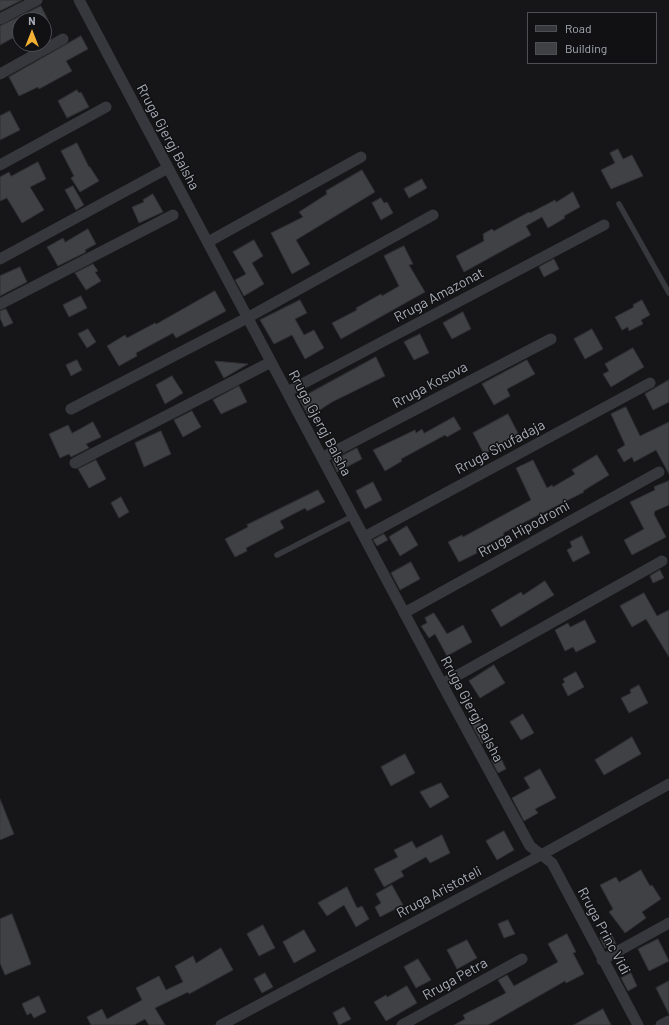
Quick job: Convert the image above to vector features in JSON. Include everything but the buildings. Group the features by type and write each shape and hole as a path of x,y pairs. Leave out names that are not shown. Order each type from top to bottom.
{"street":[{"path":"0,19 37,0"},
{"name":"Rruga Gjergj Balsha","path":"79,0 442,684 530,846 541,855"},
{"path":"0,74 63,40"},
{"path":"0,165 106,107"},
{"path":"208,242 361,157"},
{"path":"0,259 168,168"},
{"path":"0,304 173,215"},
{"path":"71,409 247,318 433,215"},
{"name":"Rruga Amazonat","path":"287,392 604,225"},
{"name":"Rruga Kosova","path":"322,458 551,339"},
{"path":"75,463 271,362"},
{"name":"Rruga Shufadaja","path":"364,537 650,383"},
{"name":"Rruga Hipodromi","path":"404,613 659,472"},
{"path":"442,684 662,561"},
{"name":"Rruga Aristoteli","path":"224,1024 541,855 669,784"},
{"name":"Rruga Princ Vidi","path":"541,855 552,863 602,960 638,1025"},
{"path":"602,960 669,923"},
{"name":"Rruga Petra","path":"402,1025 522,959"},
{"path":"661,1025 669,1021"}],"lane":[{"path":"620,204 669,293"},
{"path":"277,555 353,516"}]}
